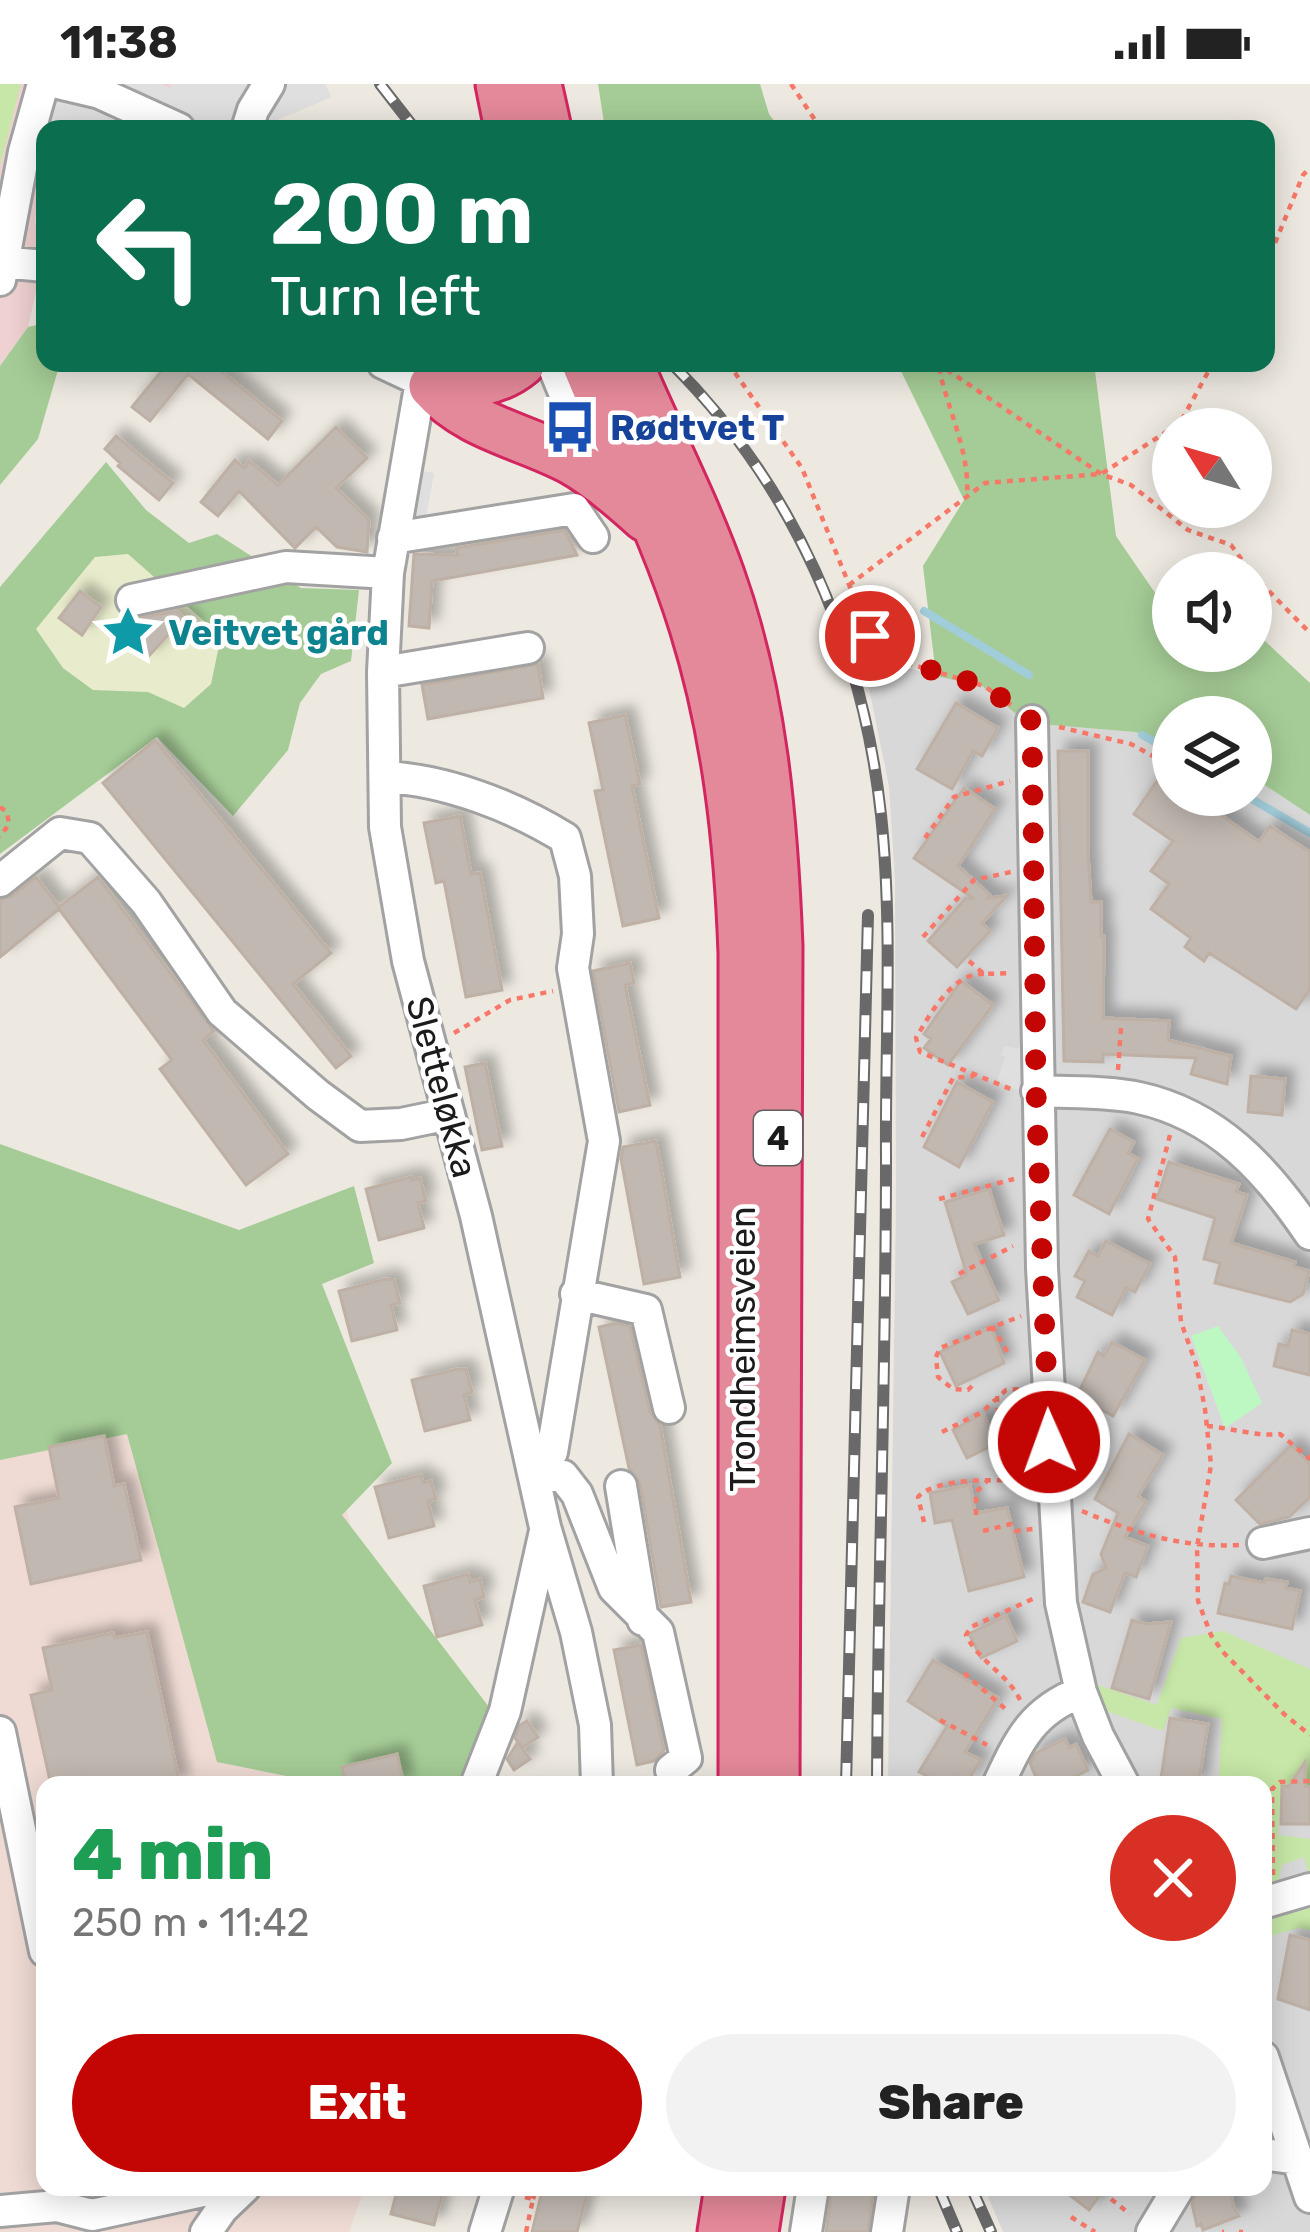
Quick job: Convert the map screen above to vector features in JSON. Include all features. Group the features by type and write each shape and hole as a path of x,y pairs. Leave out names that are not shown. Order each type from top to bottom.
{"highway":[{"path":"499,84 506,120"},
{"path":"538,84 546,120"},
{"path":"426,384 481,383 508,372"},
{"name":"Trondheimsveien","path":"589,372 693,628 734,819 740,883 742,1776"},
{"name":"Trondheimsveien","path":"633,372 731,606 751,682 773,811 779,946 776,1776"},
{"path":"426,384 449,407 570,460 600,480 658,534"},
{"path":"721,2232 727,2196"},
{"path":"755,2232 761,2196"}],"street":[{"path":"38,120 43,84"},
{"path":"62,84 100,94 159,120"},
{"path":"249,120 255,88"},
{"path":"34,153 1,268 36,266"},
{"path":"401,372 426,384"},
{"path":"557,372 600,480"},
{"name":"Sletteløkka","path":"426,384 388,573 383,671 389,849 408,961 476,1216 545,1527 576,1632 595,1725 597,1776"},
{"path":"393,538 574,509 592,537"},
{"path":"132,600 286,568 388,573"},
{"path":"383,671 528,648"},
{"path":"1032,721 1039,1175 1060,1590 1081,1692 1119,1776"},
{"path":"385,777 416,778 530,817 565,838 575,876 578,934 573,968 604,1141 552,1452 533,1473"},
{"path":"0,881 59,832 90,838 146,902 223,1012 318,1095 360,1126 449,1114"},
{"path":"1037,1096 1136,1097 1203,1120 1258,1164 1310,1234"},
{"path":"576,1294 646,1310 669,1408"},
{"path":"533,1473 563,1476 577,1494 614,1588 658,1632 686,1758 670,1770"},
{"path":"622,1486 643,1620"},
{"path":"480,1776 505,1711 545,1527"},
{"path":"1263,1544 1310,1534"},
{"path":"1006,1767 1025,1728 1065,1698 1081,1692"},
{"path":"0,1734 36,1908"},
{"path":"1272,1900 1310,1889"},
{"path":"1272,2083 1310,2197"},
{"path":"1272,2155 1298,2159"},
{"path":"0,2211 57,2206 102,2211 176,2196"},
{"path":"206,2232 236,2196"},
{"path":"485,2232 496,2196"},
{"path":"806,2232 812,2196"},
{"path":"887,2232 893,2196"},
{"path":"1152,2232 1174,2196"}],"path":[{"path":"791,84 815,120"},
{"path":"1275,243 1310,168"},
{"path":"734,372 802,468 877,654 985,686 1032,721 1131,744 1152,756"},
{"path":"940,372 965,456 967,496"},
{"path":"950,372 1101,474 1131,484 1188,530 1231,544 1254,576 1310,633"},
{"path":"849,585 985,483 1101,474 1180,423 1208,372"},
{"path":"925,838 954,797 1033,775"},
{"path":"0,807 7,812 9,824 0,837"},
{"path":"923,937 974,880 1034,869"},
{"path":"969,961 984,974"},
{"path":"1035,973 972,973 958,981 916,1038 920,1052 1037,1096"},
{"path":"429,1040 455,1033 510,1000 576,986"},
{"path":"1116,1096 1121,1028"},
{"path":"922,1137 953,1078 980,1076"},
{"path":"1177,1109 1148,1219 1175,1257 1181,1322 1196,1364 1207,1426 1211,1465 1197,1547 1198,1601 1210,1635 1310,1735"},
{"path":"939,1199 997,1181 1039,1175"},
{"path":"959,1274 1023,1241"},
{"path":"972,1386 952,1389 938,1377 940,1348 992,1326 1044,1312"},
{"path":"992,1326 1009,1355"},
{"path":"942,1432 982,1412 1006,1390 1047,1389"},
{"path":"997,1396 999,1431"},
{"path":"1207,1426 1280,1434 1310,1460"},
{"path":"976,1515 973,1501 987,1480"},
{"path":"924,1522 918,1497 925,1489 987,1480 1197,1547 1263,1544"},
{"path":"983,1531 1011,1524 1016,1531 1055,1503"},
{"path":"1025,1728 1013,1686 980,1657 966,1636 971,1627 1016,1604 1060,1590"},
{"path":"964,1673 1009,1710 1006,1767"},
{"path":"940,1720 1006,1767"},
{"path":"1272,1789 1280,1782 1310,1781"},
{"path":"1071,2217 1095,2232"}],"shaded area":[{"path":"0,84 325,84 331,97 277,120 36,120 36,291 28,327 0,366"},
{"path":"61,84 162,84 170,88 172,84 325,84 331,97 277,120 51,120"},
{"path":"417,470 434,473 425,523 408,521"},
{"path":"879,661 982,686 1028,723 1152,737 1152,816 1272,816 1272,790 1310,815 1310,2232 1003,2232 988,2196 1272,2196 1272,1776 888,1776 896,1202 895,881 889,786 866,674"},
{"path":"1021,1041 1028,1048 1022,1092 997,1082 1004,1046 1018,1049"},
{"path":"0,1175 334,1458 353,1536 444,1776 36,1776 36,2196 362,2196 349,2232 0,2232"}],"green space":[{"path":"0,84 21,84 0,166"},
{"path":"598,84 760,84 773,120 604,120"},
{"path":"36,325 36,372 57,372 38,439 0,485 0,366 28,327"},
{"path":"901,372 1095,372 1116,536 1152,588 1152,672 1272,672 1272,648 1310,683 1310,815 1272,790 1272,696 1152,696 1152,737 1027,723 982,686 936,676 923,566 964,500"},
{"path":"106,462 146,510 189,543 217,534 301,588 359,590 351,661 321,674 300,703 288,750 233,816 157,737 0,854 0,587","holes":["128,554 221,636 211,684 184,708 148,692 93,690 63,668 36,629 95,557"]},
{"name":"Veitvet gård","path":"128,554 221,636 211,684 184,709 148,692 93,691 63,668 35,629 95,557"},
{"path":"0,1144 239,1230 354,1186 374,1263 322,1284 392,1463 342,1515 489,1707 463,1776 286,1776 217,1762 127,1434 0,1460"},
{"path":"1218,1326 1241,1358 1262,1403 1225,1428 1191,1336"},
{"path":"1223,1631 1310,1669 1310,1787 1281,1786 1278,1835 1310,1839 1310,1878 1304,1857 1282,1865 1277,1889 1272,1890 1272,1776 1220,1776 1222,1719 1171,1708 1163,1731 1101,1709 1092,1683 1157,1705 1181,1638"},
{"path":"1310,1908 1310,1930 1298,1928 1272,1935 1272,1919"}],"building":[{"path":"161,372 222,372 282,421 268,439 188,374 150,421 132,407"},
{"path":"336,427 367,458 336,488 369,520 367,552 337,547 316,527 295,548 239,491 218,516 201,502 235,460 244,468 249,461 278,485"},
{"path":"116,436 173,483 159,500 105,449"},
{"path":"565,530 577,555 432,581 429,628 409,626 414,554 458,555 456,548"},
{"path":"80,591 101,607 82,635 59,618"},
{"path":"176,611 196,629 182,644 170,633 147,658 123,636 139,618"},
{"path":"538,664 543,698 428,719 422,685"},
{"path":"956,703 998,728 982,756 973,751 952,789 917,769"},
{"path":"625,715 640,784 632,786 659,918 623,926 595,791 603,790 589,723"},
{"path":"155,740 331,953 293,984 351,1056 336,1068 103,783"},
{"path":"1058,751 1088,751 1088,854 1091,902 1101,902 1103,1018 1169,1021 1168,1040 1231,1056 1227,1084 1191,1074 1196,1058 1103,1054 1103,1062 1064,1061"},
{"path":"964,788 995,809 958,866 988,898 1007,896 982,923 990,931 957,967 928,941 965,899 973,898 914,858"},
{"path":"1152,788 1152,816 1222,816 1259,842 1270,826 1310,852 1310,989 1296,1009 1209,953 1204,961 1185,947 1191,938 1151,909 1169,884 1151,871 1173,841 1134,814"},
{"path":"460,816 471,874 480,873 502,990 466,997 444,881 436,883 424,823"},
{"path":"36,877 59,907 98,877 214,1031 203,1040 288,1154 246,1185 160,1069 172,1060 59,909 0,957 0,900"},
{"path":"630,963 634,983 625,985 650,1105 619,1112 593,971"},
{"path":"961,981 993,1005 948,1065 924,1048 931,1039 924,1034"},
{"path":"485,1063 502,1146 482,1150 465,1067"},
{"path":"1251,1076 1285,1079 1282,1115 1248,1112"},
{"path":"957,1082 993,1102 959,1167 924,1147"},
{"path":"1110,1129 1134,1142 1128,1153 1138,1159 1109,1214 1074,1195"},
{"path":"656,1141 680,1277 644,1284 621,1159 623,1147"},
{"path":"1169,1162 1239,1184 1236,1192 1247,1195 1231,1243 1295,1262 1294,1267 1309,1271 1303,1294 1290,1302 1215,1283 1220,1263 1204,1259 1215,1218 1157,1199"},
{"path":"420,1178 426,1201 418,1203 424,1228 379,1240 366,1189"},
{"path":"989,1189 1004,1235 974,1244 999,1300 968,1314 952,1282 967,1275 945,1202"},
{"path":"1106,1241 1150,1264 1135,1292 1126,1288 1112,1315 1077,1297 1085,1281 1075,1276 1089,1251 1098,1256"},
{"path":"394,1280 400,1303 391,1305 397,1330 352,1341 339,1291"},
{"path":"630,1326 650,1412 660,1425 691,1602 661,1607 640,1483 629,1468 599,1327"},
{"path":"991,1327 1004,1363 956,1386 940,1352"},
{"path":"1292,1330 1310,1334 1310,1375 1274,1366 1279,1344 1288,1346"},
{"path":"1112,1342 1145,1360 1113,1416 1077,1396 1098,1352 1104,1356"},
{"path":"466,1369 472,1392 464,1395 470,1420 425,1431 412,1380"},
{"path":"983,1414 997,1443 967,1458 953,1430"},
{"path":"1129,1434 1163,1455 1138,1496 1146,1502 1125,1537 1148,1546 1136,1577 1125,1573 1110,1612 1083,1602 1093,1574 1106,1568 1101,1554 1118,1513 1095,1499"},
{"path":"104,1436 114,1486 124,1484 141,1560 31,1584 15,1507 59,1498 49,1447"},
{"path":"1291,1445 1310,1464 1310,1497 1289,1517 1260,1524 1236,1500"},
{"path":"421,1475 423,1483 431,1481 436,1499 428,1501 434,1526 389,1538 375,1487"},
{"path":"970,1485 975,1513 1007,1508 1024,1577 969,1591 952,1520 935,1523 930,1493"},
{"path":"468,1574 470,1582 480,1579 484,1597 475,1600 482,1625 437,1637 424,1586"},
{"path":"1231,1576 1287,1582 1286,1588 1300,1591 1292,1629 1218,1613"},
{"path":"1006,1616 1017,1641 981,1658 969,1634"},
{"path":"1132,1620 1171,1622 1149,1699 1112,1688"},
{"path":"147,1632 178,1776 49,1776 31,1695 52,1690 43,1648 113,1633 115,1638"},
{"path":"641,1645 664,1750 654,1761 637,1765 614,1650"},
{"path":"933,1660 998,1698 965,1752 981,1760 971,1776 919,1772 947,1726 908,1701"},
{"path":"1170,1718 1208,1724 1199,1776 1161,1776"},
{"path":"527,1721 538,1737 522,1748 515,1738"},
{"path":"1065,1739 1069,1748 1076,1744 1088,1770 1076,1776 1035,1776 1030,1763 1036,1753"},
{"path":"518,1742 530,1759 514,1770 507,1759"},
{"path":"397,1754 402,1776 344,1776 342,1767"},
{"path":"1305,1762 1310,1824 1281,1824 1282,1786 1289,1786"},
{"path":"1290,1935 1310,1940 1310,2010 1278,1999"},
{"path":"396,2196 442,2196 434,2225 391,2214"},
{"path":"541,2196 587,2196 577,2232 532,2232"},
{"path":"831,2196 873,2196 868,2232 826,2232"},
{"path":"1071,2196 1099,2196 1089,2210"},
{"path":"1195,2196 1232,2196 1239,2216 1203,2230 1201,2224 1197,2226"}],"waterway":[{"path":"924,611 1029,675"},
{"path":"1142,735 1152,740"},
{"path":"1272,811 1310,833"}],"railway":[{"path":"380,84 408,120"},
{"path":"679,372 753,461 815,571 858,690 881,815 888,987 877,1776"},
{"path":"846,1776 868,915"},
{"path":"942,2196 957,2232"},
{"path":"975,2196 991,2232"}],"place":[{"name":"Rødtvet T","path":"570,427"},
{"name":"Veitvet gård","path":"128,632"}],"route":[{"path":"870,636 877,654 985,686 1032,721 1036,1091 1049,1442"}]}
